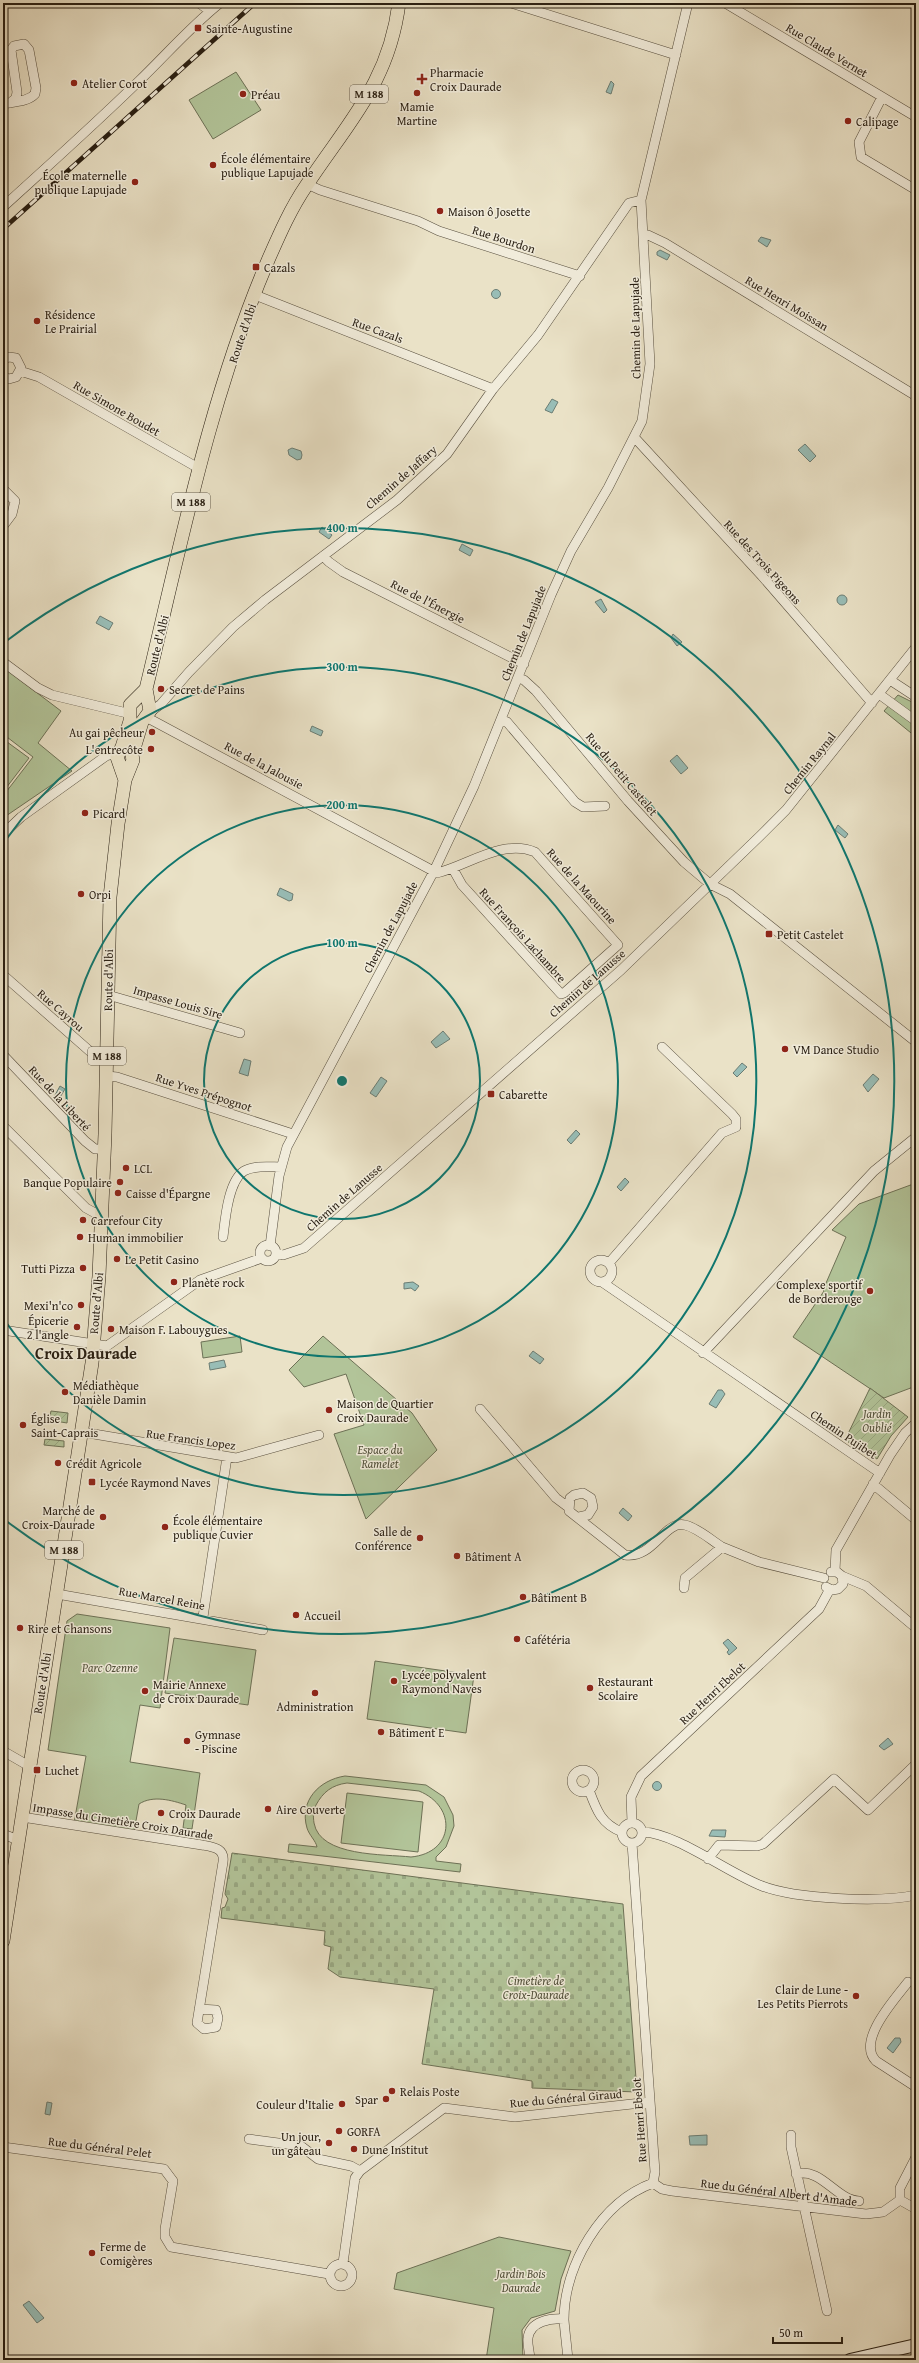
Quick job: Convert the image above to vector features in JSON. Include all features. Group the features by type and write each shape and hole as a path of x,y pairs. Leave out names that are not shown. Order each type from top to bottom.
{"main road":[{"name":"Route d'Albi","path":"3,1941 82,1432 93,1345 102,1213 107,1076 110,897 125,780 124,758 141,707 200,469 233,355 278,237 307,184 357,115 377,79 388,52 399,3"},
{"path":"850,2360 916,2345"}],"street":[{"path":"199,3 210,11"},
{"path":"3,206 84,133 159,62 180,38 220,3"},
{"path":"511,3 676,55"},
{"name":"Chemin de Lapujade","path":"273,1249 283,1156 293,1134 434,871 474,786 502,720 551,594 571,551 635,438 643,414 650,364 641,200 688,3"},
{"name":"Rue Claude Vernet","path":"725,3 916,117"},
{"path":"24,44 30,50 36,94 32,98 6,104 16,98 17,92 11,50 14,46 24,44"},
{"path":"882,97 859,142 861,157 916,190"},
{"name":"Rue Bourdon","path":"307,184 320,190 418,221 439,231 580,276"},
{"name":"Chemin de Jaffary","path":"141,707 161,704 233,627 397,500 447,454 492,389 538,335 629,203 641,200"},
{"name":"Rue Henri Moissan","path":"644,235 648,235 665,243 916,396"},
{"name":"Rue Cazals","path":"255,295 492,389"},
{"path":"3,359 9,357 16,358 20,364 20,371 12,378 3,377"},
{"name":"Rue Simone Boudet","path":"20,371 39,377 200,469"},
{"name":"Rue des Trois Pigeons","path":"635,438 762,576 872,703"},
{"path":"3,489 15,501 12,514 3,526"},
{"name":"Rue de l'Énergie","path":"323,556 343,572 524,664"},
{"name":"Chemin Raynal","path":"710,884 786,810 916,647"},
{"path":"3,662 38,688 52,695 110,708 141,707"},
{"name":"Rue du Petit Castelet","path":"518,678 524,680 536,691 653,830 684,862 710,884"},
{"path":"890,680 916,697"},
{"path":"879,694 916,720"},
{"name":"Rue de la Jalousie","path":"141,707 434,871"},
{"path":"502,720 508,722 575,802 583,807 605,806"},
{"path":"3,834 45,799 106,756 124,758"},
{"name":"Rue de la Maourine","path":"434,871 437,873 453,869 473,859 511,849 527,848 535,852 618,945"},
{"name":"Rue François Lachambre","path":"453,869 462,885 561,994 618,945"},
{"path":"710,884 730,894 916,1042"},
{"name":"Chemin de Lanusse","path":"273,1249 290,1253 304,1248 621,970 710,884"},
{"name":"Rue Cayrou","path":"3,975 93,1054 107,1057"},
{"name":"Impasse Louis Sire","path":"108,995 240,1033"},
{"path":"602,1282 611,1277 612,1269 609,1263 722,1133 736,1127 736,1119 732,1114 662,1047"},
{"name":"Rue de la Liberté","path":"3,1055 85,1141 95,1149 104,1149"},
{"name":"Rue Yves Prépognot","path":"107,1076 117,1077 293,1134"},
{"path":"3,1126 86,1208 95,1213 102,1213"},
{"path":"703,1353 874,1171 916,1137"},
{"path":"223,1237 226,1211 239,1177 250,1169 281,1167"},
{"path":"3,1330 93,1345 110,1345 200,1280 262,1258 261,1250 266,1245 273,1249"},
{"name":"Chemin Pujibet","path":"609,1263 598,1260 590,1268 592,1278 602,1282 703,1353 880,1473 836,1550 839,1573"},
{"path":"480,1409 556,1498 568,1507 572,1514 579,1517 625,1555 634,1556 642,1554 674,1526 683,1524 690,1526 722,1548 759,1562 824,1578"},
{"path":"880,1473 905,1433 916,1423"},
{"name":"Rue Francis Lopez","path":"82,1432 227,1457 243,1458 319,1435"},
{"path":"203,1617 227,1457"},
{"path":"873,1484 916,1520"},
{"path":"568,1507 568,1502 574,1495 583,1493 591,1498 593,1507 588,1515 579,1517"},
{"path":"684,1588 685,1578 722,1548"},
{"path":"824,1578 830,1572 839,1573 877,1594 916,1628"},
{"path":"839,1573 843,1584 840,1588"},
{"path":"824,1578 825,1584 830,1590 859,1584"},
{"name":"Rue Henri Ebelot","path":"632,1822 631,1796 641,1776 818,1609 830,1590"},
{"name":"Rue Marcel Reine","path":"57,1594 203,1617 263,1630"},
{"path":"3,1750 29,1766"},
{"path":"708,1859 719,1845 757,1846 763,1844 834,1780 868,1810 916,1764"},
{"path":"589,1790 600,1817 605,1824 622,1832 626,1841 632,1843 638,1841 642,1832 640,1826 632,1822 625,1825 622,1832"},
{"name":"Impasse du Cimetière Croix Daurade","path":"22,1818 202,1845 219,1849 222,1853 223,1862 199,2009 197,2023 204,2029 216,2026 218,2018 216,2010 199,2009"},
{"path":"642,1832 663,1836 762,1886 788,1894 889,1900 916,1895"},
{"path":"3,1834 18,1840"},
{"name":"Rue Henri Ebelot","path":"632,1843 655,2165 653,2183"},
{"path":"908,1982 885,2012 869,2045 871,2056 876,2061 916,2087"},
{"name":"Rue du Général Giraud","path":"360,2170 444,2108 515,2117 650,2102"},
{"path":"791,2135 791,2147 796,2174 827,2311"},
{"path":"248,2139 301,2146 318,2159 360,2170 356,2178 343,2264"},
{"name":"Rue du Général Pelet","path":"3,2147 164,2169 173,2181 165,2233 165,2237 171,2247 329,2274"},
{"path":"916,2157 900,2188 900,2200 916,2209"},
{"path":"796,2174 802,2172 814,2175 850,2201 859,2201"},
{"path":"568,2360 564,2319 569,2288 577,2263 595,2228 616,2204 638,2189 653,2183"},
{"name":"Rue du Général Albert d'Amade","path":"653,2183 662,2189 672,2191 876,2214 900,2200"},
{"path":"343,2264 349,2267 352,2272 349,2282 343,2286 336,2285 331,2281 329,2274 334,2266 343,2264"},
{"path":"530,2360 528,2337 532,2327 540,2322 564,2319"}],"green space":[{"path":"236,72 261,110 213,139 189,100"},
{"path":"3,667 61,711 38,743 72,771 3,818 3,796 33,757 3,734"},
{"path":"898,695 916,704 916,737 884,711"},
{"path":"3,739 29,758 3,792"},
{"name":"Complexe sportif de Borderouge","path":"916,1183 916,1386 884,1398 793,1337 824,1291 823,1290 846,1237 832,1230 859,1204"},
{"path":"240,1336 242,1352 203,1358 201,1342"},
{"name":"Espace du Ramelet","path":"323,1336 412,1413 437,1450 366,1519 334,1434 364,1425 346,1374 304,1387 289,1370"},
{"name":"Jardin Oublié","path":"870,1388 908,1417 891,1436 877,1459 845,1440"},
{"path":"51,1411 68,1413 67,1423 49,1420"},
{"path":"45,1439 64,1441 64,1447 44,1445"},
{"name":"Parc Ozenne","path":"77,1614 170,1628 160,1708 140,1705 130,1762 200,1773 192,1829 183,1828 186,1805 162,1799 144,1801 139,1804 134,1832 74,1823 86,1756 48,1750 67,1621"},
{"path":"174,1638 256,1650 248,1705 165,1693"},
{"path":"375,1661 474,1675 466,1733 367,1719"},
{"path":"345,1776 426,1785 444,1797 453,1815 454,1826 446,1847 436,1857 436,1861 461,1864 460,1872 288,1852 289,1844 317,1847 307,1828 305,1818 306,1809 313,1793 319,1787 336,1778","holes":["347,1783 419,1791 432,1798 440,1808 445,1818 446,1828 443,1839 436,1847 425,1854 411,1857 370,1854 340,1848 328,1842 319,1834 314,1823 314,1811 319,1800 328,1790 337,1785"]},
{"path":"347,1793 423,1802 418,1852 341,1843"},
{"name":"Cimetière de Croix-Daurade","path":"232,1853 623,1904 637,2092 532,2088 532,2081 422,2064 434,1989 340,1977 328,1969 331,1947 324,1945 325,1931 221,1918 222,1908 225,1907 228,1899 225,1894"},
{"name":"Jardin Bois Daurade","path":"499,2237 571,2251 561,2279 555,2311 531,2318 522,2330 523,2360 486,2360 494,2308 394,2289 397,2273"}],"water":[{"path":"611,81 614,84 611,94 606,92"},
{"path":"761,237 771,240 767,247 758,241"},
{"path":"660,250 670,255 667,260 657,255 657,252"},
{"path":"494,290 498,290 500,294 498,298 494,298 492,296 492,292"},
{"path":"552,399 558,402 552,413 545,410"},
{"path":"805,444 816,456 810,462 798,450"},
{"path":"292,448 301,451 301,459 297,460 289,455 288,450"},
{"path":"322,527 332,535 329,539 319,532"},
{"path":"462,544 473,550 470,556 459,550"},
{"path":"842,595 847,600 842,605 837,600"},
{"path":"601,599 607,610 604,613 595,602"},
{"path":"100,616 113,623 109,630 96,623"},
{"path":"673,634 682,642 677,646 671,638"},
{"path":"312,726 323,731 321,736 310,731"},
{"path":"677,755 688,768 681,774 670,761"},
{"path":"838,825 848,834 845,838 835,830"},
{"path":"280,888 293,894 292,900 289,901 277,895"},
{"path":"443,1031 450,1039 436,1048 431,1042"},
{"path":"244,1059 251,1061 248,1076 239,1073"},
{"path":"742,1063 747,1067 737,1077 733,1073"},
{"path":"873,1074 879,1079 868,1092 863,1085"},
{"path":"381,1077 387,1081 376,1097 370,1093"},
{"path":"60,1086 65,1089 59,1099 54,1097"},
{"path":"576,1130 580,1134 571,1144 567,1140"},
{"path":"625,1178 629,1182 621,1191 617,1187"},
{"path":"413,1282 419,1286 415,1291 411,1288 404,1289 404,1283"},
{"path":"533,1351 544,1359 540,1364 529,1356"},
{"path":"224,1360 226,1367 210,1370 209,1363"},
{"path":"718,1390 722,1390 725,1394 716,1408 709,1404"},
{"path":"623,1508 632,1516 628,1521 619,1513"},
{"path":"728,1639 737,1648 729,1655 727,1652 729,1650 723,1643"},
{"path":"888,1738 893,1744 884,1750 879,1746"},
{"path":"657,1781 662,1786 657,1791 652,1786"},
{"path":"712,1830 726,1830 725,1837 709,1836"},
{"path":"895,2038 900,2038 901,2042 893,2053 887,2048"},
{"path":"47,2102 52,2103 50,2115 45,2114"},
{"path":"707,2135 707,2145 690,2145 689,2136"},
{"path":"29,2301 44,2318 37,2323 23,2305"}],"railway":[{"path":"3,229 255,3"}],"place":[{"name":"Sainte-Augustine","path":"198,28"},
{"name":"Pharmacie Croix Daurade","path":"422,79"},
{"name":"Atelier Corot","path":"74,83"},
{"name":"Mamie Martine","path":"417,93"},
{"name":"Préau","path":"243,94"},
{"name":"Calipage","path":"848,121"},
{"name":"École élémentaire publique Lapujade","path":"213,165"},
{"name":"École maternelle publique Lapujade","path":"135,182"},
{"name":"Maison ô Josette","path":"440,211"},
{"name":"Cazals","path":"256,267"},
{"name":"Résidence Le Prairial","path":"37,321"},
{"name":"Secret de Pains","path":"161,689"},
{"name":"Au gai pêcheur","path":"152,732"},
{"name":"L'entrecôte","path":"151,749"},
{"name":"Picard","path":"85,813"},
{"name":"Orpi","path":"81,894"},
{"name":"Petit Castelet","path":"769,934"},
{"name":"VM Dance Studio","path":"785,1049"},
{"name":"Cabarette","path":"491,1094"},
{"name":"LCL","path":"126,1168"},
{"name":"Banque Populaire","path":"120,1182"},
{"name":"Caisse d'Épargne","path":"118,1193"},
{"name":"Carrefour City","path":"83,1220"},
{"name":"Human immobilier","path":"80,1237"},
{"name":"Le Petit Casino","path":"117,1259"},
{"name":"Tutti Pizza","path":"83,1268"},
{"name":"Planète rock","path":"174,1282"},
{"name":"Complexe sportif de Borderouge","path":"870,1291"},
{"name":"Mexi'n'co","path":"81,1305"},
{"name":"Épicerie 2 l'angle","path":"77,1327"},
{"name":"Maison F. Labouygues","path":"111,1329"},
{"name":"Médiathèque Danièle Damin","path":"65,1392"},
{"name":"Maison de Quartier Croix Daurade","path":"329,1410"},
{"name":"Église Saint-Caprais","path":"23,1425"},
{"name":"Crédit Agricole","path":"58,1463"},
{"name":"Lycée Raymond Naves","path":"92,1482"},
{"name":"Marché de Croix-Daurade","path":"103,1517"},
{"name":"École élémentaire publique Cuvier","path":"165,1527"},
{"name":"Salle de Conférence","path":"420,1538"},
{"name":"Bâtiment A","path":"457,1556"},
{"name":"Bâtiment B","path":"523,1597"},
{"name":"Accueil","path":"296,1615"},
{"name":"Rire et Chansons","path":"20,1628"},
{"name":"Cafétéria","path":"517,1639"},
{"name":"Lycée polyvalent Raymond Naves","path":"394,1681"},
{"name":"Restaurant Scolaire","path":"590,1688"},
{"name":"Mairie Annexe de Croix Daurade","path":"145,1691"},
{"name":"Administration","path":"315,1693"},
{"name":"Bâtiment E","path":"381,1732"},
{"name":"Gymnase - Piscine","path":"187,1741"},
{"name":"Luchet","path":"37,1770"},
{"name":"Aire Couverte","path":"268,1809"},
{"name":"Croix Daurade","path":"161,1813"},
{"name":"Clair de Lune - Les Petits Pierrots","path":"856,1996"},
{"name":"Relais Poste","path":"392,2091"},
{"name":"Spar","path":"386,2099"},
{"name":"Couleur d'Italie","path":"342,2104"},
{"name":"GORFA","path":"339,2131"},
{"name":"Un jour, un gâteau","path":"329,2143"},
{"name":"Dune Institut","path":"354,2149"},
{"name":"Ferme de Comigères","path":"92,2253"}],"district":[{"name":"Croix Daurade","path":"86,1353"}]}
